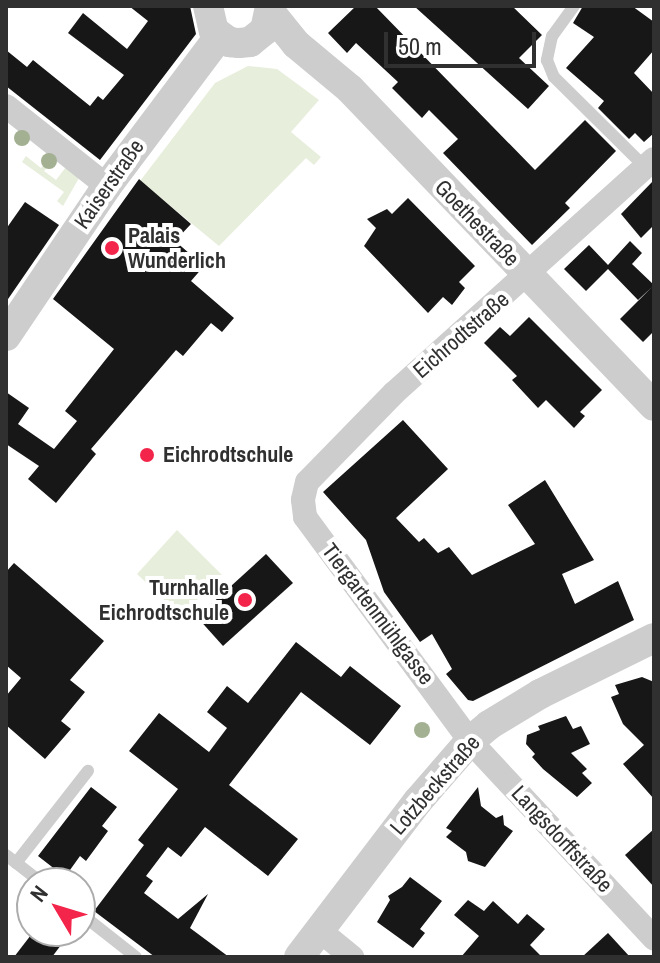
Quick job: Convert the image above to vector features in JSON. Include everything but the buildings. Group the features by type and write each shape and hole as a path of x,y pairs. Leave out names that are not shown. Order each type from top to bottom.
{"street":[{"path":"208,6 209,23 219,37"},
{"name":"Goethestraße","path":"219,37 239,43 267,18 350,89 654,406"},
{"name":"Kaiserstraße","path":"6,336 107,186 219,37"},
{"path":"6,106 107,186"},
{"name":"Eichrodtstraße","path":"307,482 394,393 651,167"},
{"name":"Tiergartenmühlgasse","path":"307,482 303,500 305,517 470,741"},
{"name":"Lotzbeckstraße","path":"299,957 418,801 470,741 489,725 540,694 654,638"},
{"name":"Langsdorffstraße","path":"470,741 654,938"},
{"path":"319,930 352,957"}],"lane":[{"path":"574,6 552,36 547,60 554,77 651,167"},
{"path":"11,859 88,771"},
{"path":"96,926 136,957"}],"green space":[{"path":"248,66 277,69 319,100 291,132 321,157 314,165 306,158 219,246 140,181 215,83"},
{"path":"26,156 41,168 51,156 54,158 44,171 56,180 66,167 79,178 63,206 57,201 64,192 22,162"},
{"path":"177,530 222,575 181,616 137,574"}],"place":[{"name":"Palais Wunderlich","path":"112,248"},
{"name":"Eichrodtschule","path":"147,455"},
{"name":"Turnhalle Eichrodtschule","path":"245,600"}]}
